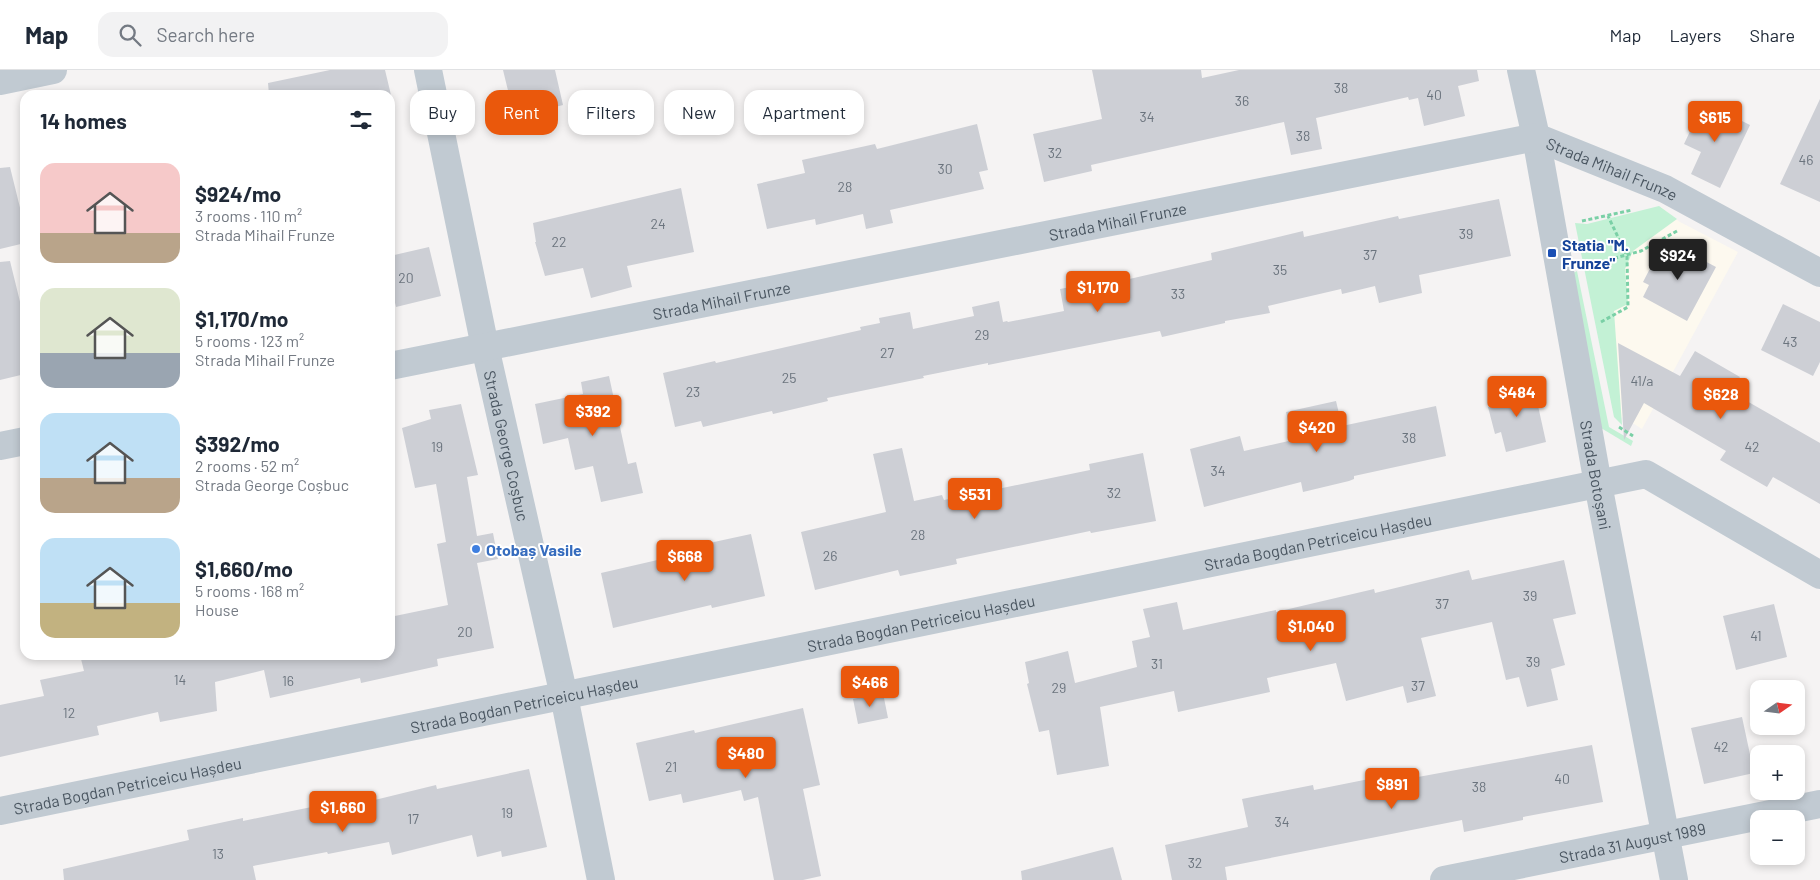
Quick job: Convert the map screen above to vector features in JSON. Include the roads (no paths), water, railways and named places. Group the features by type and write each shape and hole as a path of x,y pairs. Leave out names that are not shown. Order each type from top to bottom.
{"street":[{"path":"0,81 53,70"},
{"name":"Strada George Coșbuc","path":"428,70 485,347 564,696 601,880"},
{"name":"Strada Botoșani","path":"1521,70 1536,136 1598,484 1674,880"},
{"name":"Strada Mihail Frunze","path":"395,365 1536,136 1665,189 1820,273"},
{"path":"0,446 20,442"},
{"name":"Strada Bogdan Petriceicu Hașdeu","path":"0,811 1646,474 1820,575"},
{"name":"Strada 31 August 1989","path":"1444,880 1820,804"}],"place":[{"name":"Statia \"M. Frunze\"","path":"1552,253"},
{"name":"Otobaș Vasile","path":"476,549"}]}
